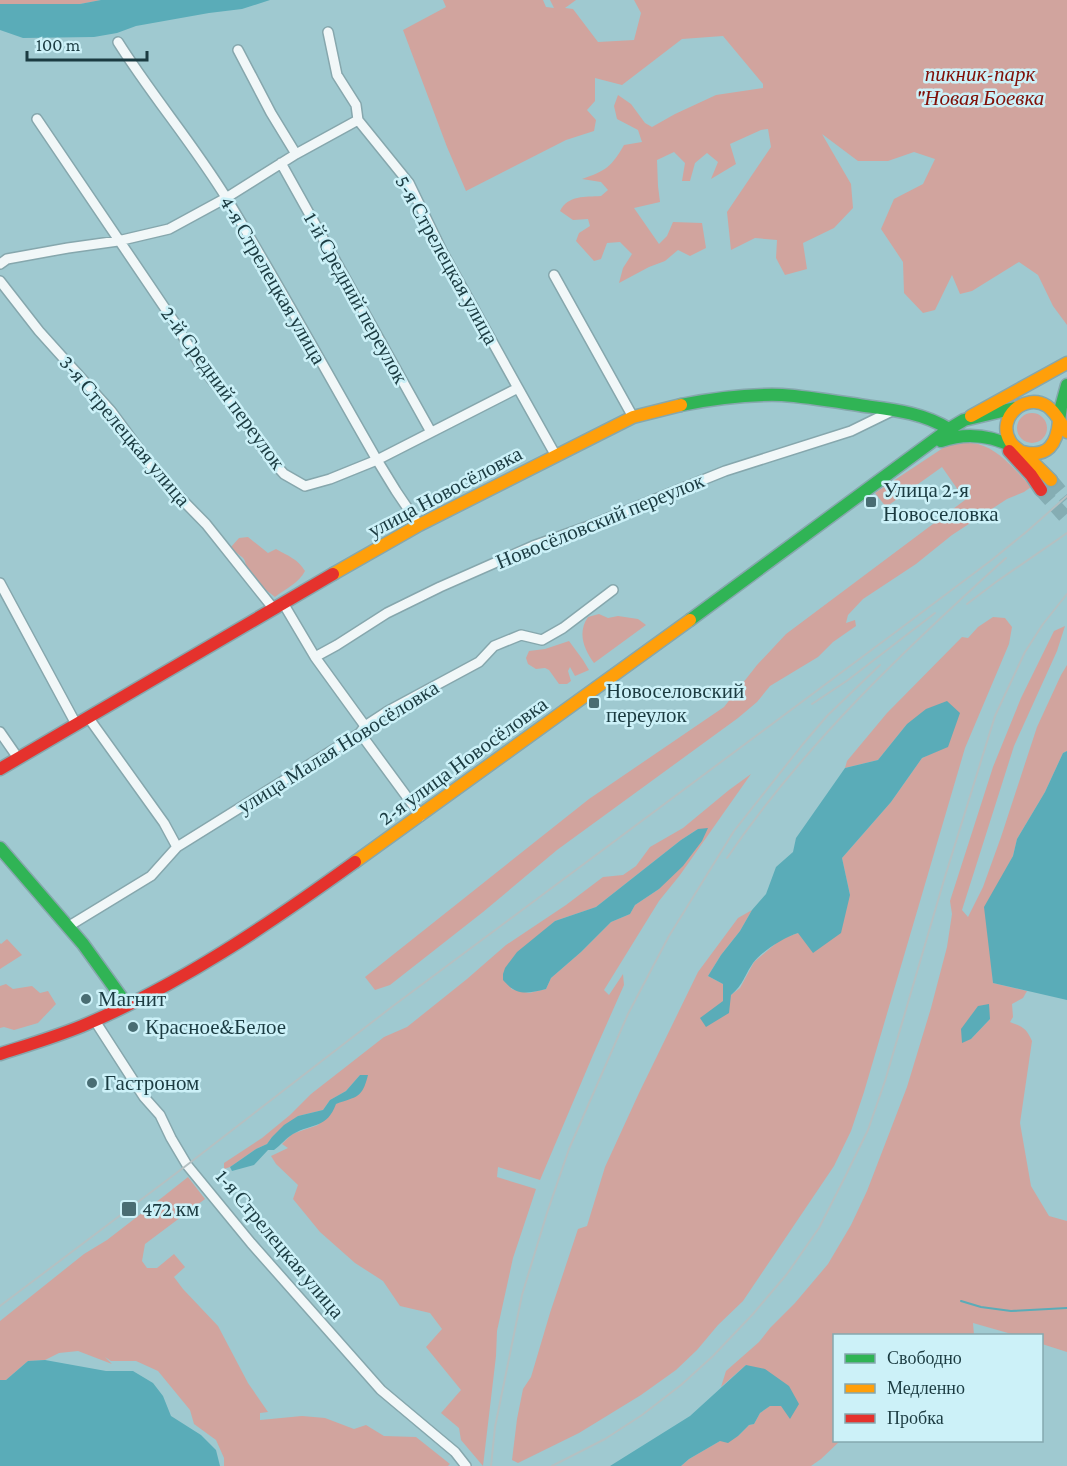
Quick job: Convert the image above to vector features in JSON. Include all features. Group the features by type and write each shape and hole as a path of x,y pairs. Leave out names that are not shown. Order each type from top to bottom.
{"main road":[{"name":"2-я улица Новосёловка","path":"0,1054 45,1041 95,1021 190,972 250,936 366,856 949,429 1067,363"},
{"path":"1043,376 1028,390 1011,413 1006,428 1011,443 1051,480"},
{"path":"1020,450 1033,454 1049,448 1058,436 1063,418 1066,390"},
{"name":"улица Новосёловка","path":"0,769 419,525 633,417 669,406 760,395 823,400 912,413 940,423 949,429"},
{"path":"1017,407 1039,402 1063,418 1067,432"},
{"name":"2-я улица Новосёловка","path":"964,420 1017,407"},
{"name":"2-я улица Новосёловка","path":"920,451 949,437 971,434 996,438 1020,450"},
{"path":"981,435 1007,449 1041,490"},
{"path":"0,848 69,926 113,982 127,1005"}],"street":[{"name":"5-я Стрелецкая улица","path":"328,32 337,75 356,105 358,120 409,183 443,253 556,456"},
{"name":"4-я Стрелецкая улица","path":"118,42 226,198 377,459 419,525"},
{"path":"238,51 296,154"},
{"name":"2-й Средний переулок","path":"37,119 175,323 200,364 242,417 267,455 284,474 305,486 330,479 377,459 518,388"},
{"path":"0,264 7,259 118,241 169,229 358,120"},
{"name":"1-й Средний переулок","path":"281,163 431,432"},
{"path":"554,275 633,417"},
{"name":"3-я Стрелецкая улица","path":"0,281 39,331 111,411 158,475 206,524 278,606 315,657 421,816"},
{"name":"Новосёловский переулок","path":"315,657 387,613 533,546 724,471 851,430 894,410"},
{"path":"0,583 82,721 164,823 177,847"},
{"name":"улица Малая Новосёловка","path":"69,926 151,876 177,847 362,730 388,711 479,662 494,646 521,636 542,640 563,628 613,590"},
{"path":"0,732 18,758"},
{"name":"1-я Стрелецкая улица","path":"95,1021 144,1097 160,1115 187,1165 251,1243 381,1390 455,1452 466,1466"}],"green space":[{"path":"0,0 101,0 80,4 0,4"},
{"name":"пикник-парк \"Новая Боевка","path":"443,0 543,0 546,7 554,8 550,0 576,0 565,8 573,9 598,42 634,40 641,13 634,0 1067,0 1067,325 1053,306 1038,275 1019,262 972,291 960,294 952,275 935,310 923,313 904,293 903,262 881,229 894,199 923,184 935,159 914,152 888,161 858,161 822,134 851,184 853,208 834,228 803,243 807,269 785,275 776,258 777,240 755,238 731,250 727,212 771,147 768,129 730,144 736,164 711,179 718,162 707,153 695,163 690,181 682,181 685,163 674,152 657,160 660,202 634,208 659,244 667,236 673,222 702,223 706,248 690,256 678,250 665,261 619,283 623,268 632,254 620,242 607,243 601,259 594,261 576,241 579,233 590,226 588,219 573,220 560,211 572,199 601,196 608,190 601,182 582,179 608,167 624,145 642,142 638,130 617,119 614,106 618,95 631,104 645,123 652,127 716,95 763,88 763,84 723,36 682,39 622,85 595,78 595,101 587,110 596,120 594,131 566,140 466,191 403,30 446,7"},
{"path":"1032,413 1038,414 1046,422 1046,434 1038,442 1032,443 1026,442 1018,434 1017,428 1018,422 1026,414"},
{"path":"964,442 978,444 993,451 1031,487 1007,499 952,535 916,564 863,599 848,615 846,623 855,620 856,626 833,642 818,657 770,686 757,702 738,718 557,850 390,985 375,990 365,977 589,799 724,707 757,665 786,634 965,500 942,467 886,507 875,493 946,446"},
{"path":"248,537 268,553 276,549 292,558 305,571 296,582 275,597 253,578 243,558 231,547 239,538"},
{"path":"599,614 608,618 618,616 638,619 646,625 594,663 587,652 582,635 588,617"},
{"path":"993,617 1005,618 1012,627 1009,644 965,748 864,1092 851,1131 834,1166 743,1301 676,1370 641,1395 579,1433 518,1463 512,1460 523,1389 531,1377 578,1229 587,1226 605,1167 698,972 738,918 752,910 708,976 723,984 723,1001 701,1018 740,988 754,962 781,939 798,933 850,895 842,858 891,802 922,758 948,746 907,724 878,760 845,768 847,761 887,713 962,637 968,638 978,627"},
{"path":"1065,626 1057,651 1014,746 962,910 968,917 983,887 1037,727 1067,665 1067,751 1063,753 1045,792 1017,839 1013,856 1005,871 990,951 993,983 1027,991 1023,998 1012,1004 1013,1017 1010,1022 1024,1028 1032,1041 1020,1123 1031,1186 1049,1216 1067,1221 1067,1352 1043,1344 1043,1334 1012,1334 973,1323 974,1334 833,1334 833,1442 839,1442 821,1459 811,1466 681,1466 720,1441 738,1436 749,1425 754,1424 760,1413 770,1406 799,1404 746,1365 721,1387 726,1371 759,1342 828,1264 851,1225 867,1191 907,1087 931,1008 947,947 952,914 950,901 993,767 1021,698 1054,631","holes":["978,1007 990,1019 971,1039 971,1016"]},
{"path":"569,641 589,670 575,676 570,667 568,671 571,681 567,684 559,684 549,670 536,669 528,664 526,658 529,651 545,649"},
{"path":"751,774 659,901 604,990 609,995 623,974 624,985 540,1180 498,1167 497,1177 536,1189 513,1258 497,1331 483,1466 461,1440 459,1428 441,1413 461,1390 426,1347 442,1329 430,1313 400,1306 383,1281 355,1263 320,1232 293,1199 298,1185 271,1156 288,1148 282,1144 292,1134 318,1125 335,1104 360,1094 360,1075 346,1091 330,1100 323,1110 298,1116 272,1137 267,1144 230,1167 224,1169 224,1163 262,1138 311,1094 384,1037 407,1027 506,945 603,877 623,875 636,866 650,847 683,828","holes":["698,829 659,889 635,905 630,914 611,922 551,978 546,989 529,993 511,989 539,935 555,921 596,907"]},
{"path":"7,939 22,955 0,969 0,943"},
{"path":"6,984 13,989 32,986 40,993 48,991 56,1004 38,1023 14,1030 0,1028 0,986"},
{"path":"188,1177 205,1199 145,1244 142,1261 147,1268 157,1268 174,1254 185,1267 174,1277 218,1326 248,1383 268,1412 260,1413 260,1420 302,1416 325,1418 354,1429 366,1425 384,1436 416,1437 450,1464 448,1466 224,1466 224,1458 216,1440 194,1424 190,1410 158,1371 136,1361 111,1361 105,1357 112,1364 78,1351 59,1353 45,1360 28,1361 6,1380 0,1380 0,1321 84,1254 107,1240"}],"water":[{"path":"101,0 270,0 242,9 136,26 117,33 94,37 23,38 0,30 0,4 80,4"},
{"path":"947,701 960,713 948,747 922,758 891,802 842,858 850,895 841,933 813,953 798,933 767,950 753,963 731,995 729,1013 706,1027 700,1018 723,1001 723,984 708,976 752,910 766,894 776,867 793,852 796,838 845,768 878,760 907,724 926,709"},
{"path":"1067,751 1067,1000 993,983 984,907 1013,856 1017,839 1045,792 1063,753"},
{"path":"708,828 702,841 683,866 659,889 635,905 630,914 611,922 551,978 546,989 533,992 517,991 503,980 505,968 517,952 555,921 596,907 681,840 698,829"},
{"path":"989,1004 990,1019 971,1039 962,1043 961,1029 978,1006"},
{"path":"360,1075 368,1075 358,1096 336,1104 323,1122 288,1137 274,1150 268,1150 254,1165 232,1171 230,1167 267,1144 284,1125 298,1116 323,1110 330,1100 346,1091"},
{"path":"45,1360 106,1371 133,1371 153,1383 163,1396 171,1416 201,1435 216,1450 220,1466 0,1466 0,1380 6,1380 28,1361"},
{"path":"746,1365 765,1369 789,1386 799,1404 790,1419 781,1406 770,1406 760,1413 754,1424 749,1425 728,1443 720,1441 681,1466 610,1466 690,1416"}],"waterway":[{"path":"961,1301 981,1307 1011,1311 1067,1308"}],"tunnel":[{"path":"1051,480 1067,499"},
{"path":"1041,490 1067,519"}],"railway":[{"path":"1024,534 1067,496"},
{"path":"0,1306 393,1006 897,631 1031,528"},
{"path":"967,604 1067,533"},
{"path":"727,858 757,816 823,737 893,663 1006,558"},
{"path":"552,1466 605,1439 642,1415 681,1385 713,1356 753,1314 787,1274 819,1228 868,1130 885,1081 995,716 1025,652 1043,624 1067,594"},
{"path":"812,704 848,680 935,613"},
{"path":"491,1466 495,1427 522,1295 569,1149 628,1014 669,936 734,831 827,716 880,665"}],"traffic: fast":[{"path":"1059,421 1067,385"},
{"path":"681,405 719,398 792,396 908,413 929,419 949,429"},
{"path":"690,620 949,429 964,420 1015,408"},
{"path":"941,441 960,436 978,436 1014,447"},
{"path":"0,848 83,944 127,1005"}],"traffic: slow":[{"path":"971,416 1067,363"},
{"path":"1051,480 1011,443 1007,424 1010,416 1022,405 1030,402 1039,403 1053,411 1067,432"},
{"path":"333,574 419,525 633,417 681,405"},
{"path":"1023,452 1039,453 1050,447 1056,436 1059,421"},
{"path":"355,862 690,620"}],"traffic: jam":[{"path":"1009,451 1041,490"},
{"path":"0,769 333,574"},
{"path":"0,1054 82,1026 154,992 223,952 355,862"}],"place":[{"name":"Улица 2-я Новоселовка","path":"871,502"},
{"name":"Новоселовский переулок","path":"594,703"},
{"name":"Магнит","path":"86,999"},
{"name":"Красное&Белое","path":"133,1027"},
{"name":"Гастроном","path":"92,1083"},
{"name":"472 км","path":"129,1209"}]}
